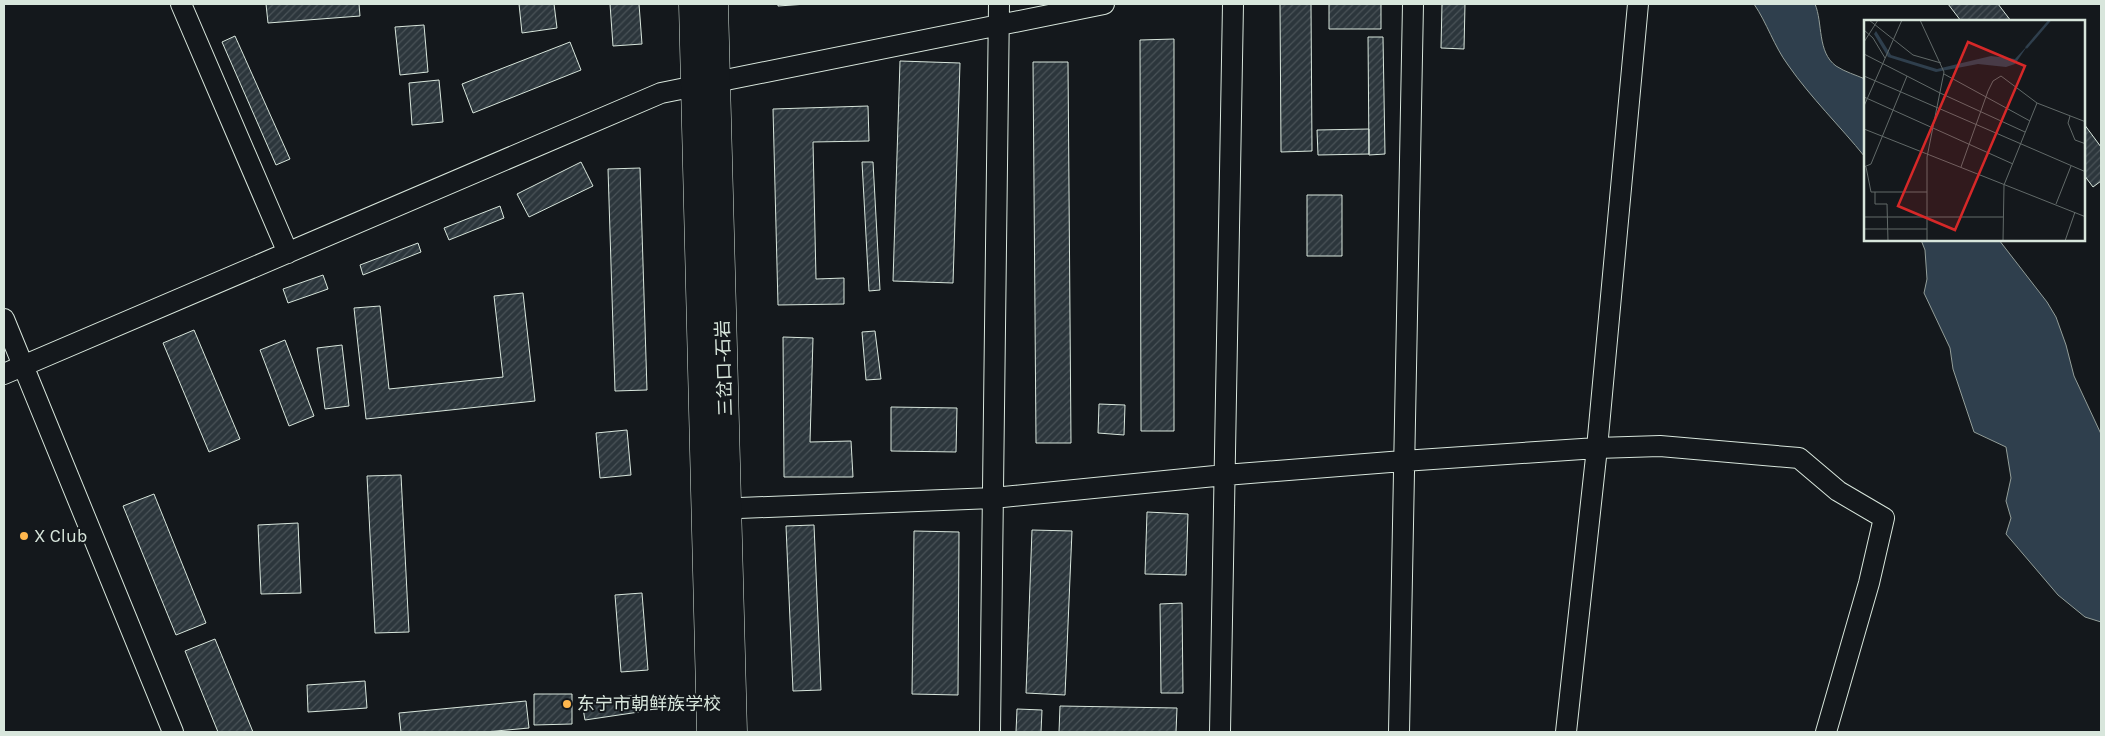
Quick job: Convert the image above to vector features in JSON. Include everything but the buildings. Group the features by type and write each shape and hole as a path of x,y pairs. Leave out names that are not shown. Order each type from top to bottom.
{"highway":[{"name":"三岔口-石岩","path":"693,4 705,84 716,509 711,732"},
{"name":"三岔口-石岩","path":"705,84 714,4"},
{"name":"三岔口-石岩","path":"716,509 733,732"}],"street":[{"path":"181,4 288,252"},
{"path":"990,732 1000,4"},
{"path":"4,374 661,94 1104,4"},
{"path":"1220,732 1233,4"},
{"path":"1399,732 1412,4"},
{"path":"1566,732 1596,448 1638,4"},
{"path":"4,319 173,732"},
{"path":"716,509 993,498 1224,475 1596,448 1660,446 1799,458 1838,491 1884,518 1869,583 1826,732"}],"water":[{"path":"1754,4 1815,4 1823,45 1830,60 1839,68 1864,79 1864,156 1806,89 1788,65"},
{"path":"1921,241 2000,241 2047,302 2056,317 2074,376 2101,434 2101,622 2085,617 2058,595 2006,534 2011,518 2006,501 2011,478 2006,447 1974,432 1953,369 1950,348 1924,293 1927,279 1925,250"}],"place":[{"name":"X Club","path":"24,536"},
{"name":"东宁市朝鲜族学校","path":"567,704"}]}
